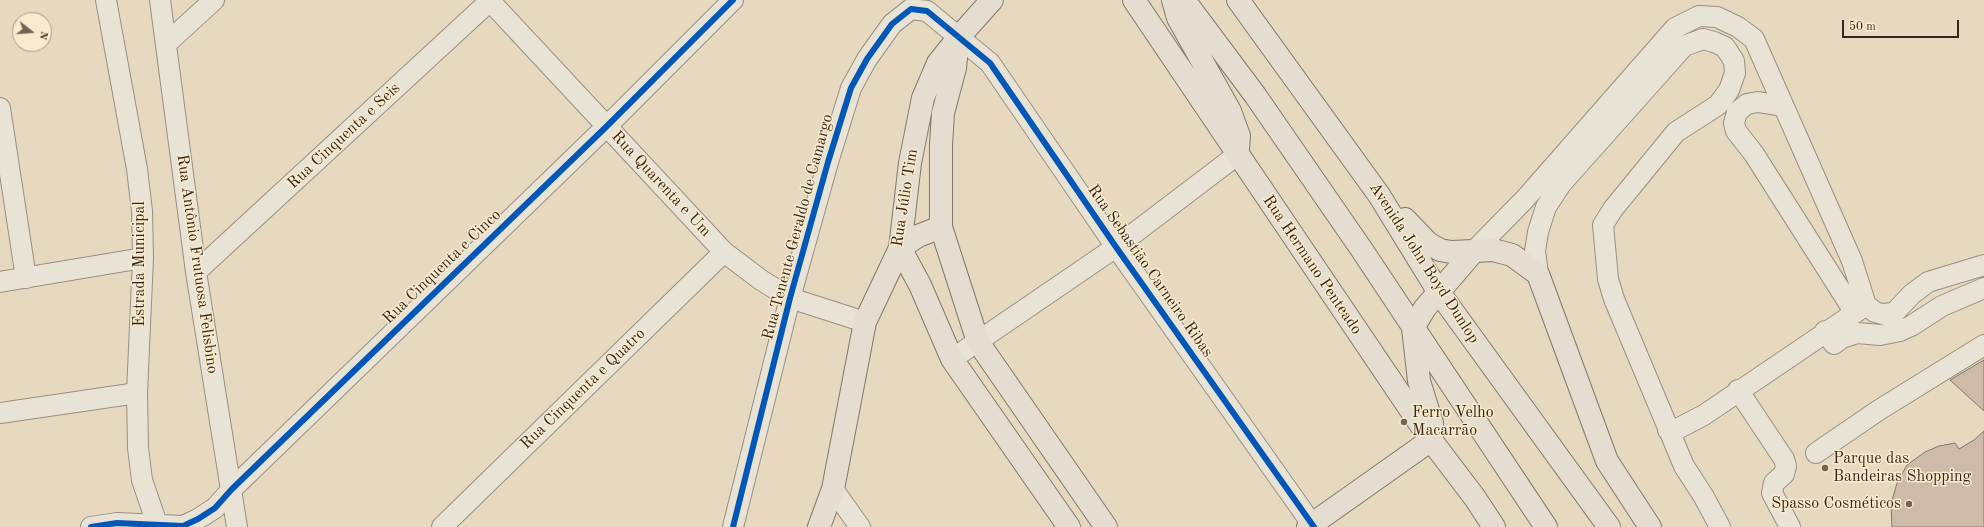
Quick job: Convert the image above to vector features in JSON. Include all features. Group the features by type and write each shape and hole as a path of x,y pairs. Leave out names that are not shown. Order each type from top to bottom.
{"main road":[{"name":"Rua Júlio Tim","path":"819,527 833,489 864,322 900,248 910,163 924,98 938,63 992,0"},
{"name":"Rua Hermano Penteado","path":"1134,0 1237,155 1431,440 1471,492 1494,527"},
{"path":"1173,0 1178,18 1230,111 1239,136 1240,145 1237,155"},
{"path":"1184,0 1255,95 1414,328 1546,527"},
{"name":"Avenida John Boyd Dunlop","path":"1238,0 1379,195 1438,291 1609,527"},
{"path":"958,38 955,68 943,113 941,145 941,227 978,342 1106,527"},
{"path":"1379,195 1397,210 1428,243 1440,250 1451,252 1493,250 1512,255 1538,274 1607,461 1650,527"},
{"path":"941,227 918,236 900,248 920,285 952,359 1069,527"},
{"path":"1311,526 1431,440 1432,423 1420,381 1414,328 1421,313 1474,250"},
{"path":"1590,500 1625,527"}],"street":[{"name":"Estrada Municipal","path":"106,0 137,169 142,211 143,258 138,394 138,448 142,480 158,526"},
{"name":"Rua Antônio Frutuosa Felisbino","path":"160,0 196,272 237,527"},
{"path":"166,43 214,0"},
{"name":"Rua Quarenta e Um","path":"490,0 724,252 761,280 790,298 864,322"},
{"name":"Rua Cinquenta e Seis","path":"196,272 490,0"},
{"name":"Rua Cinquenta e Cinco","path":"91,527 117,523 183,526 198,519 215,508 232,489 607,126 733,0"},
{"name":"Rua Tenente Geraldo de Camargo","path":"733,527 790,298 828,162 851,88 867,59 892,24 911,9 927,11 943,22 958,38"},
{"path":"1474,250 1525,199 1675,28 1699,16 1717,17 1738,27 1754,39 1767,65 1783,106 1852,261 1860,309"},
{"name":"Rua Sebastião Carneiro Ribas","path":"958,38 990,63 1116,247 1311,526"},
{"path":"1538,274 1535,251 1538,232 1546,207 1561,184 1684,46 1703,39 1725,47 1734,61 1735,73 1729,90 1718,105 1676,132 1613,209 1603,225 1604,253 1608,279 1614,299 1684,466 1704,497 1720,527"},
{"path":"1783,106 1758,102 1747,104 1737,112 1734,123 1736,131 1754,154 1860,309 1882,314 1894,313 1912,294 1928,282 1984,265"},
{"path":"0,108 26,278"},
{"path":"952,359 1116,247 1237,155"},
{"name":"Rua Cinquenta e Quatro","path":"442,527 724,252"},
{"path":"0,282 143,258"},
{"path":"1928,282 1942,306"},
{"path":"1830,338 1842,338 1857,333 1880,335 1900,331 1911,326 1942,306 1984,288"},
{"path":"1668,430 1677,429 1704,415 1738,390 1830,338 1860,309"},
{"path":"1816,453 1879,410 1984,345"},
{"path":"1738,390 1784,459 1786,466 1784,474 1774,483 1772,493 1790,527"},
{"path":"0,413 138,394"},
{"path":"833,489 860,527"}],"building":[{"path":"1984,360 1984,411 1950,380"},
{"path":"1984,431 1984,527 1892,527 1891,504 1897,483 1907,465 1925,452 1939,446 1955,443 1959,449 1974,440"}],"cycle path":[{"path":"91,527 117,523 183,526 198,519 215,508 232,489 607,126 733,0"},
{"path":"733,527 790,298 828,162 851,88 867,59 892,24 911,9 927,11 990,63 1116,247 1314,527"}],"place":[{"name":"Ferro Velho Macarrão","path":"1404,422"},
{"name":"Parque das Bandeiras Shopping","path":"1825,468"},
{"name":"Spasso Cosméticos","path":"1909,504"}]}
